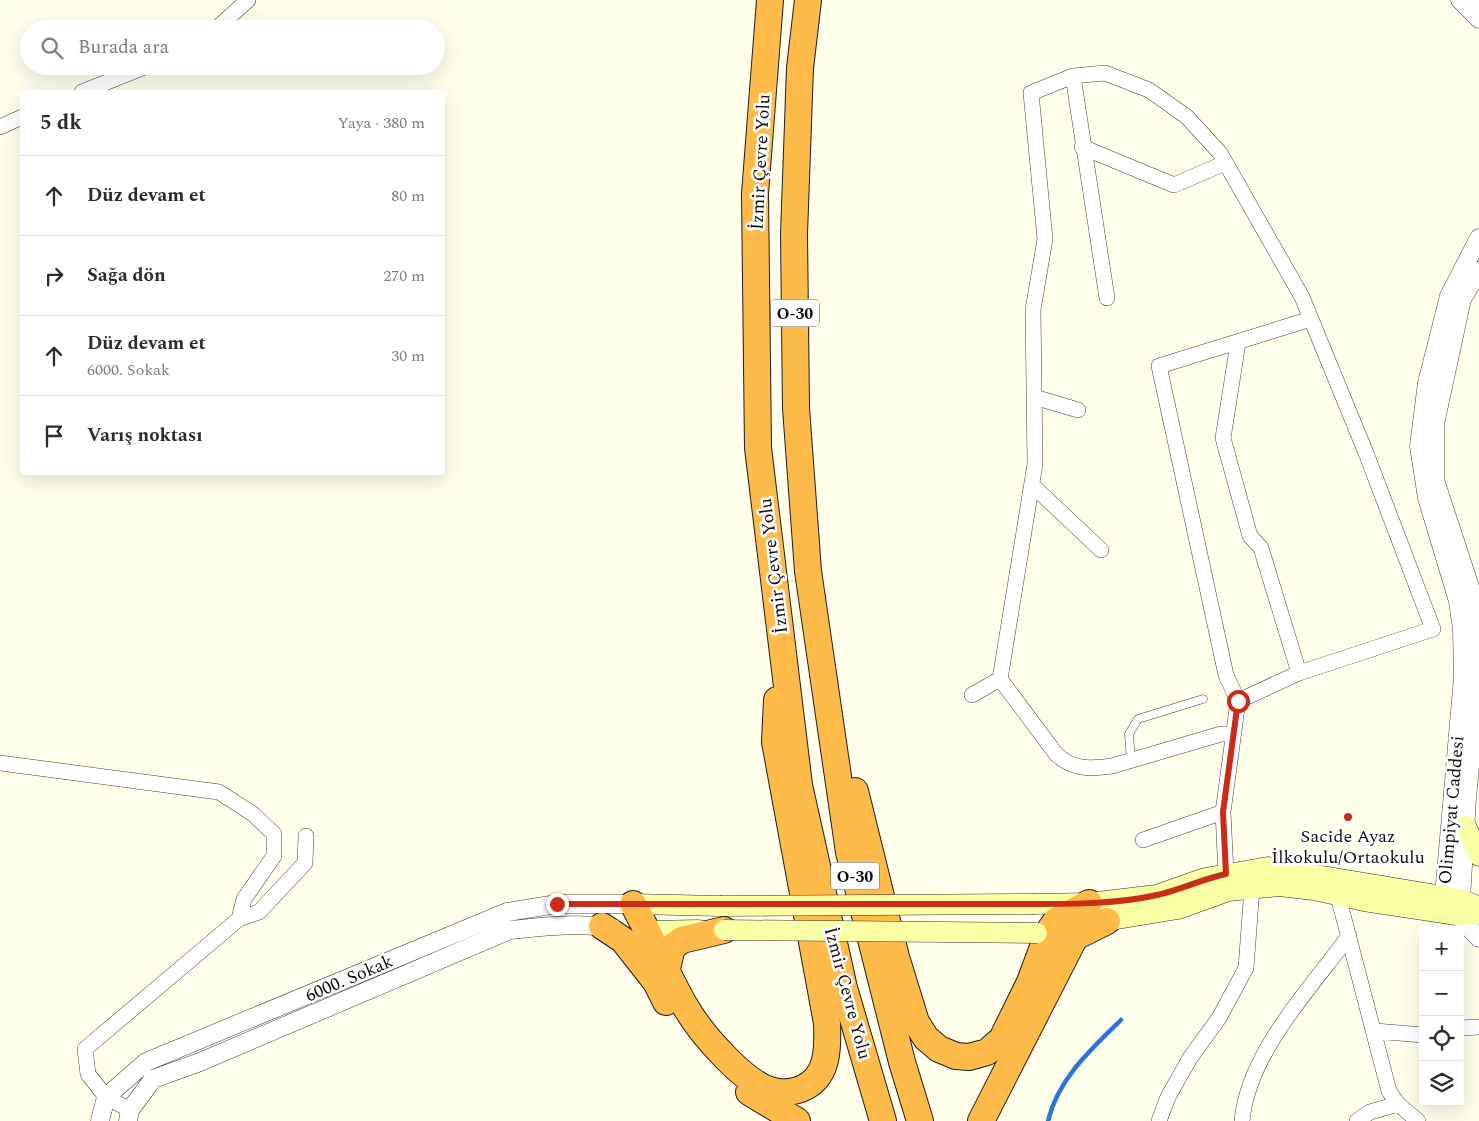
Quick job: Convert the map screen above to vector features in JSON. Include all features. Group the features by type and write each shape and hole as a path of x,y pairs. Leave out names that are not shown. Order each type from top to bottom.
{"highway":[{"name":"İzmir Çevre Yolu","path":"770,0 755,194 758,448 799,785 844,988 883,1121"},
{"name":"İzmir Çevre Yolu","path":"808,0 800,68 794,234 796,408 808,571 849,852 902,1062 920,1121"},
{"path":"815,625 896,957 916,1022 926,1038 939,1049 956,1056 969,1057 987,1052 1002,1039 1054,933"},
{"path":"633,904 641,932 662,975 720,1052 760,1085 778,1092 795,1091 808,1086 820,1074 828,1052 827,1023 775,742 780,627"},
{"path":"1034,904 1054,933 1075,937 1098,912"},
{"path":"662,975 672,947 722,918"},
{"path":"602,926 623,940 662,975 674,1018 708,1060 740,1086 797,1121"},
{"path":"981,1121 1054,933"}],"main road":[{"path":"1466,826 1479,856"},
{"path":"1098,912 1157,895 1205,878 1268,868 1460,905 1479,914"},
{"path":"641,932 722,918 1034,904 1098,912 1178,909 1228,891 1278,886 1314,890 1338,896 1460,905"},
{"path":"633,904 722,918 1054,933"}],"street":[{"path":"226,20 248,0"},
{"path":"1460,0 1479,19"},
{"path":"1233,734 1221,734 1130,761 1094,769 1066,764 1056,754 1000,679 1035,464 1033,310 1045,239 1031,93 1073,76 1105,73 1149,90 1187,117 1220,153 1302,296 1366,453 1433,629 1299,673 1238,701"},
{"path":"87,90 124,75"},
{"path":"1073,76 1082,147 1107,298"},
{"path":"0,127 20,119"},
{"path":"1082,147 1174,185 1225,163"},
{"name":"Olimpiyat Caddesi","path":"1460,905 1462,629 1458,601 1427,498 1419,446 1427,383 1449,296 1479,238"},
{"name":"Olimpiyat Caddesi","path":"1460,905 1479,674 1479,622 1473,596 1435,480 1435,424 1462,299 1479,271"},
{"path":"1226,874 1223,812 1238,701 1226,675 1159,366 1311,319"},
{"path":"1238,343 1223,438 1250,536 1261,548 1299,673"},
{"path":"1034,397 1078,410"},
{"path":"1032,485 1101,550"},
{"path":"972,696 1000,679"},
{"path":"0,763 220,792 253,814 274,834 274,856 244,899 239,919"},
{"path":"1143,840 1223,812"},
{"path":"129,1116 106,1097 88,1074 85,1049 239,919 259,912 305,863 306,836"},
{"path":"1159,1121 1168,1098 1190,1058 1219,1018 1246,968 1252,888"},
{"path":"1338,896 1375,1031 1389,1091 1398,1104 1418,1121"},
{"name":"6000. Sokak","path":"106,1097 146,1062 507,912 557,904 633,904"},
{"path":"1460,905 1479,938"},
{"name":"6000. Sokak","path":"129,1116 153,1079 200,1062 510,930 541,927 602,926 641,932"},
{"path":"1242,1121 1244,1105 1257,1071 1285,1018 1349,936"},
{"path":"1464,1028 1479,1027"},
{"path":"1375,1031 1419,1035"},
{"path":"100,1121 106,1097"},
{"path":"1357,1121 1370,1112 1398,1104"}],"lane":[{"path":"1130,761 1129,734 1138,719 1203,699"}],"waterway":[{"path":"1048,1121 1059,1092 1068,1078 1087,1054 1121,1020"}],"place":[{"name":"Sacide Ayaz İlkokulu/Ortaokulu","path":"1348,817"}],"route":[{"path":"557,904 610,903 720,906 1034,904 1089,903 1157,895 1205,878 1226,874 1223,812 1238,701"}]}
